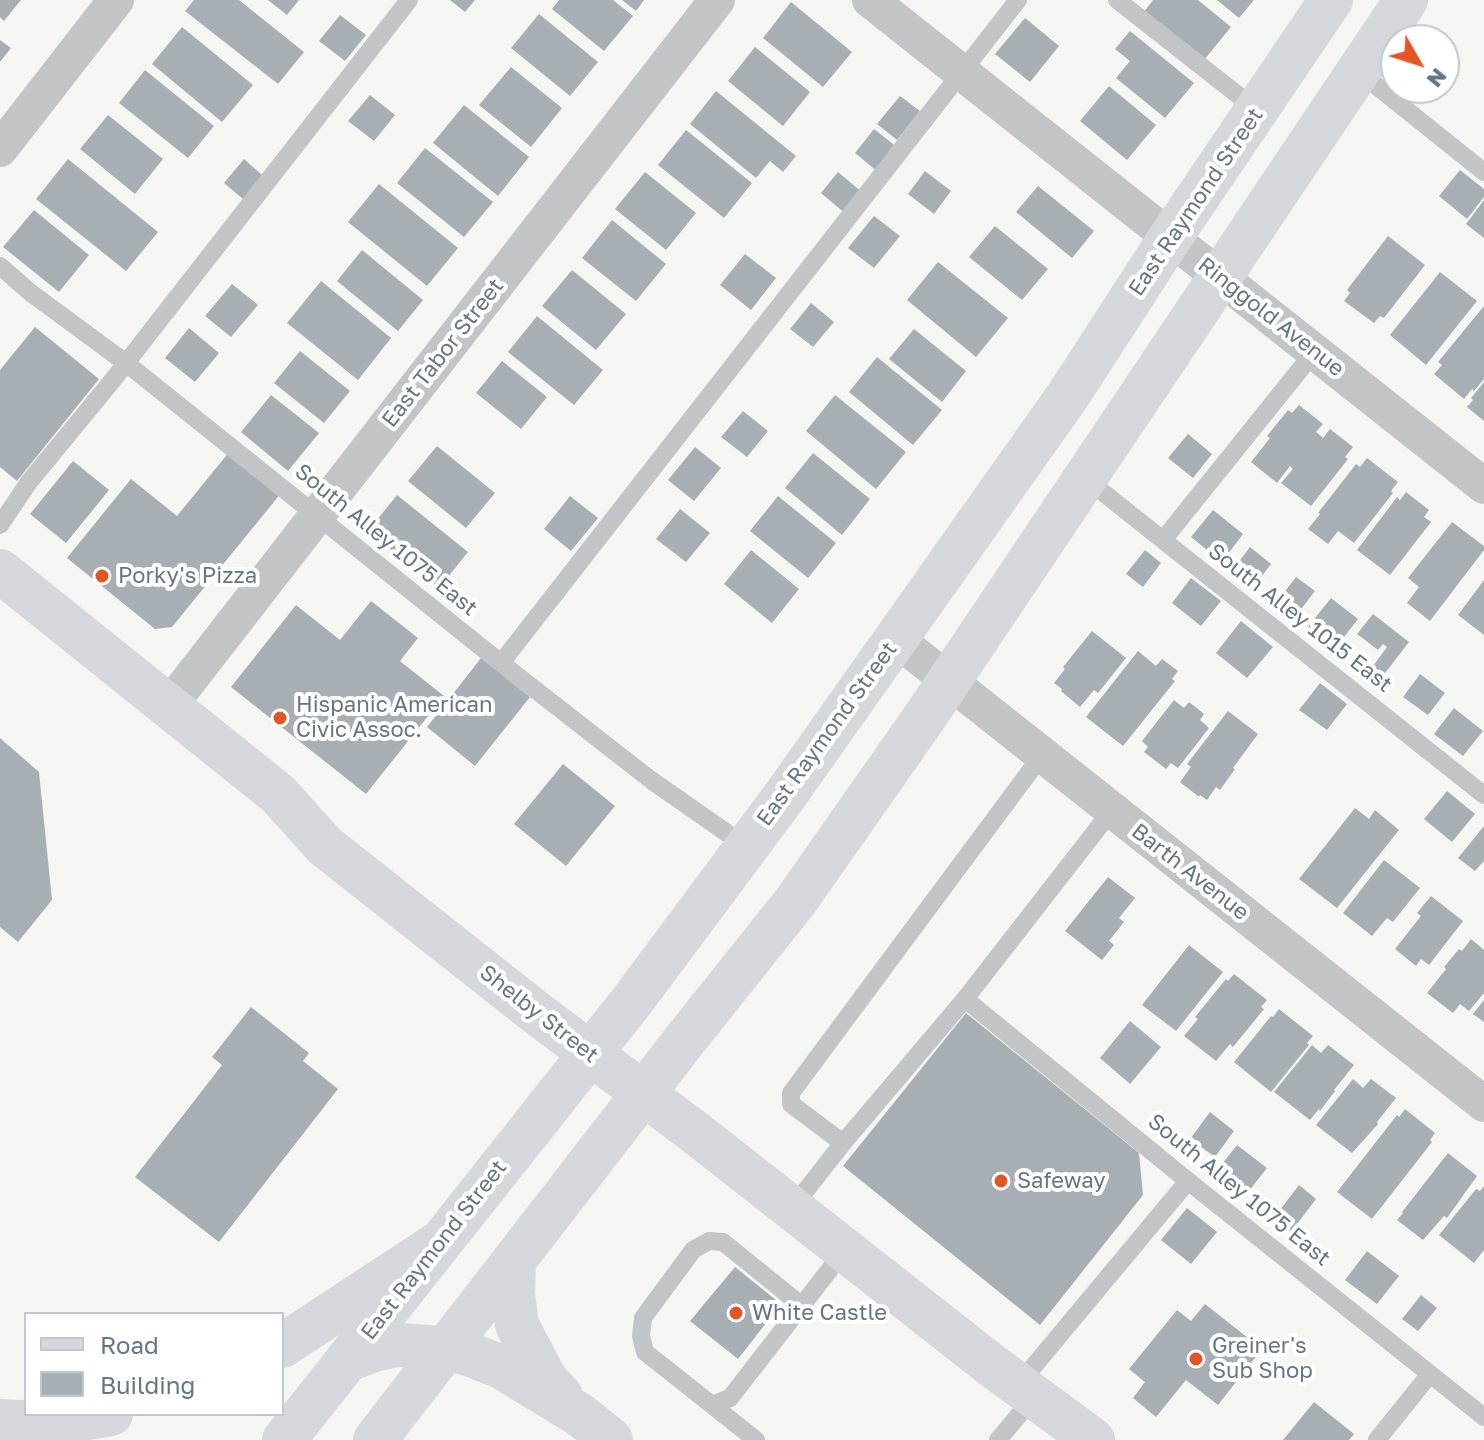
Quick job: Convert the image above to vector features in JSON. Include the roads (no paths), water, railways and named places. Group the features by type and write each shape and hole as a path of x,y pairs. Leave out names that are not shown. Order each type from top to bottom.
{"main road":[{"name":"East Raymond Street","path":"284,1440 632,1001 747,847 1069,394 1331,0"},
{"path":"375,1440 795,902 1086,479 1406,0"},
{"name":"Shelby Street","path":"0,571 278,794 325,846 1093,1440"},
{"path":"284,1345 439,1243"},
{"path":"514,1261 513,1294 517,1325 546,1380 595,1427"},
{"path":"347,1360 397,1345 446,1348 501,1367 595,1427"},
{"path":"0,1421 71,1421 100,1416"}],"street":[{"name":"East Tabor Street","path":"169,706 717,0"},
{"name":"Ringgold Avenue","path":"870,0 1484,486"},
{"path":"0,149 109,2"},
{"name":"Barth Avenue","path":"896,639 1484,1104"}],"lane":[{"path":"0,525 29,482 126,363 409,0"},
{"path":"501,663 1018,0"},
{"path":"1117,0 1257,110"},
{"path":"1359,72 1484,172"},
{"name":"South Alley 1075 East","path":"0,266 651,780 747,847"},
{"path":"1163,540 1315,351"},
{"name":"South Alley 1015 East","path":"1086,479 1484,795"},
{"path":"843,1143 791,1104 791,1093 1042,755"},
{"path":"792,1208 965,999 1112,810"},
{"name":"South Alley 1075 East","path":"965,999 1484,1417"},
{"path":"998,1440 1026,1391 1188,1181"},
{"path":"756,1440 645,1352 641,1336 643,1318 693,1250 709,1241 723,1242 801,1305"},
{"path":"712,1405 730,1398 845,1250"},
{"path":"1377,1440 1430,1374"}],"place":[{"name":"Porky's Pizza","path":"102,576"},
{"name":"Hispanic American Civic Assoc.","path":"280,718"},
{"name":"Safeway","path":"1001,1181"},
{"name":"White Castle","path":"736,1313"},
{"name":"Greiner's Sub Shop","path":"1196,1359"}]}
